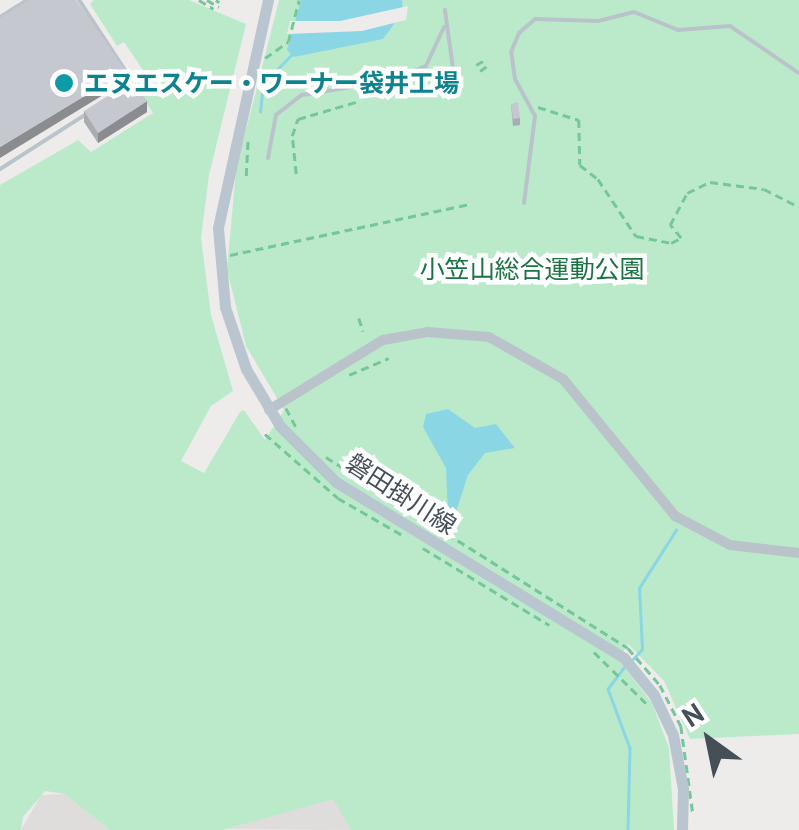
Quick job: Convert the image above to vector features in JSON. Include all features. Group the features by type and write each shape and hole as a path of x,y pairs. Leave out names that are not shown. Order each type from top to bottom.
{"main road":[{"name":"磐田掛川線","path":"268,0 223,186 218,246 230,325 269,410 336,482 610,646 657,701 682,770 682,830"}],"street":[{"path":"269,410 383,340 428,332 489,337 563,379 675,516 730,545 799,553"}],"lane":[{"path":"0,17 27,0"},
{"path":"79,0 134,83 118,94"},
{"path":"268,158 270,126 293,100 444,72 454,76 445,10"},
{"path":"524,202 532,106 515,79 511,52 524,27 546,16 598,21 640,12 678,30 730,26 799,73"},
{"path":"378,84 426,66 440,46 445,20"},
{"path":"0,169 101,105"}],"path":[{"path":"199,0 217,4"},
{"path":"207,0 217,4"},
{"path":"261,72 263,60 288,42 299,0"},
{"path":"476,65 484,60"},
{"path":"480,71 487,66"},
{"path":"296,174 292,136 298,119 359,102"},
{"path":"532,106 579,120 580,165 598,179 636,236 672,243 680,238 670,225 686,193 710,182 764,189 799,206"},
{"path":"246,176 251,122"},
{"path":"235,251 470,204"},
{"path":"359,318 362,331"},
{"path":"349,375 389,358"},
{"path":"265,434 338,498 406,537"},
{"path":"420,545 562,632"},
{"path":"588,648 644,705 657,701"}],"shaded area":[{"path":"64,794 110,830 21,830 41,795"},
{"path":"333,798 352,830 227,829"}],"green space":[{"name":"小笠山総合運動公園","path":"94,0 189,0 246,24 209,175 201,238 211,315 233,391 211,406 181,461 204,473 240,412 244,410 265,440 284,410 246,346 227,270 236,170 279,0 799,0 799,734 690,739 664,681 628,644 618,659 652,703 669,748 674,830 351,830 333,799 223,830 110,830 64,794 45,791 23,817 21,830 0,830 0,185 78,140 91,152 153,113 135,85 147,76 124,42 117,46 90,4"}],"water":[{"path":"301,0 402,0 403,12 383,39 294,57 287,50"},
{"path":"448,409 475,428 496,424 515,448 485,453 468,475 455,515 448,514 446,468 423,427 426,414"}],"pier":[{"path":"408,6 406,20 362,31 287,34 290,21 340,21"}],"building":[{"name":"エヌエスケー・ワーナー袋井工場","path":"29,0 76,0 126,71 0,147 0,18"},
{"path":"133,80 147,101 98,133 84,111"},
{"path":"518,102 520,118 513,119 511,104"}],"waterway":[{"path":"260,112 263,84 293,53"},
{"path":"633,659 642,649 639,588 676,530"},
{"path":"624,668 608,689 630,748 628,830"}],"place":[{"name":"エヌエスケー・ワーナー袋井工場","path":"64,83"}]}
